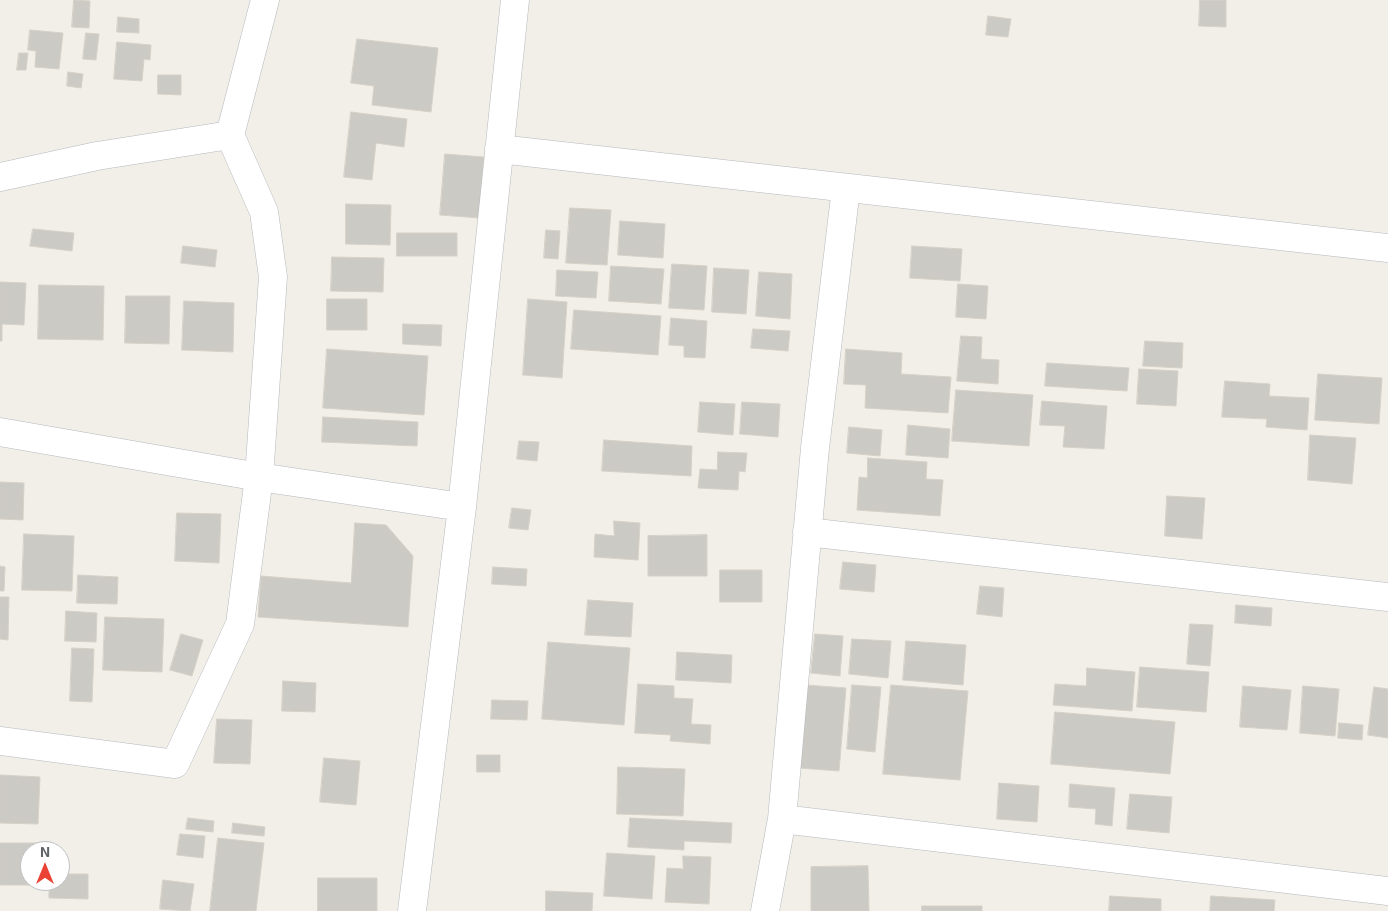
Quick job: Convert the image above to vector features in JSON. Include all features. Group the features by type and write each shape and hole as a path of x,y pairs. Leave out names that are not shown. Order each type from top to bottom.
{"street":[{"path":"0,741 175,764 240,624 260,477 273,277 264,212 230,135 265,0"},
{"path":"412,911 462,507 515,0"},
{"path":"0,176 97,156 230,135"},
{"path":"499,149 1388,248"},
{"path":"765,911 782,819 815,448 846,188"},
{"path":"0,432 260,477 462,507"},
{"path":"807,532 1388,597"},
{"path":"782,819 1388,891"}],"building":[{"path":"74,0 90,1 89,28 72,27"},
{"path":"1200,0 1226,0 1226,27 1199,26"},
{"path":"988,16 1011,19 1008,37 986,35"},
{"path":"118,17 139,19 139,33 117,32"},
{"path":"30,30 63,33 59,69 35,67 36,51 28,50"},
{"path":"86,33 99,34 96,60 83,59"},
{"path":"357,39 438,48 431,112 372,105 374,86 351,83"},
{"path":"117,42 151,45 150,60 144,59 142,81 114,79"},
{"path":"19,53 28,53 26,70 17,70"},
{"path":"68,72 83,74 81,88 67,86"},
{"path":"158,75 181,75 181,95 158,94"},
{"path":"351,112 407,119 404,147 376,143 372,180 344,177"},
{"path":"445,154 484,157 479,218 440,215"},
{"path":"346,204 391,205 390,245 346,244"},
{"path":"570,208 611,210 607,265 566,263"},
{"path":"620,221 665,224 663,258 618,255"},
{"path":"33,229 74,233 72,251 30,246"},
{"path":"546,230 560,231 558,259 544,258"},
{"path":"397,233 457,233 457,256 397,256"},
{"path":"183,246 217,250 215,267 181,263"},
{"path":"912,246 962,249 960,281 910,278"},
{"path":"332,257 384,258 383,292 331,291"},
{"path":"672,264 707,266 704,310 669,308"},
{"path":"611,266 664,269 661,304 609,301"},
{"path":"714,268 749,270 746,314 712,312"},
{"path":"557,270 598,272 596,298 556,296"},
{"path":"759,272 792,274 790,319 756,316"},
{"path":"0,282 26,283 24,325 2,324 2,341 0,341"},
{"path":"958,284 988,286 986,319 956,317"},
{"path":"39,285 104,286 103,340 38,339"},
{"path":"126,296 170,296 169,344 125,343"},
{"path":"327,299 367,299 367,330 327,330"},
{"path":"528,299 567,302 562,378 523,375"},
{"path":"184,301 234,303 233,352 182,350"},
{"path":"574,310 661,316 658,355 571,349"},
{"path":"671,318 707,321 705,358 684,357 684,346 669,345"},
{"path":"403,324 442,325 441,346 403,344"},
{"path":"753,329 790,331 788,351 751,348"},
{"path":"961,336 982,337 981,359 999,360 998,384 957,381"},
{"path":"1145,341 1183,343 1182,368 1143,366"},
{"path":"327,349 428,356 424,415 323,408"},
{"path":"846,349 902,353 901,374 951,377 948,413 865,408 866,385 844,384"},
{"path":"1047,363 1129,368 1127,391 1045,386"},
{"path":"1139,369 1178,371 1176,406 1137,404"},
{"path":"1318,374 1382,378 1379,424 1315,420"},
{"path":"1225,381 1270,384 1269,396 1309,398 1307,430 1266,427 1267,419 1222,417"},
{"path":"956,390 1033,395 1029,446 952,441"},
{"path":"1042,401 1107,406 1104,449 1063,447 1065,426 1040,425"},
{"path":"700,402 735,404 733,435 698,432"},
{"path":"742,402 780,404 778,437 740,434"},
{"path":"323,417 418,422 417,446 322,442"},
{"path":"908,425 950,429 948,458 906,455"},
{"path":"849,427 882,430 880,456 847,453"},
{"path":"1310,435 1356,438 1352,484 1308,480"},
{"path":"604,440 692,446 691,476 602,471"},
{"path":"519,441 539,442 537,461 517,459"},
{"path":"718,452 747,453 745,472 739,471 738,490 698,488 700,469 717,470"},
{"path":"868,458 927,462 926,479 943,480 940,516 857,510 859,477 867,478"},
{"path":"0,482 24,483 23,520 0,519"},
{"path":"1167,496 1205,498 1202,539 1165,536"},
{"path":"512,508 531,510 528,530 509,528"},
{"path":"177,513 221,514 219,563 175,561"},
{"path":"614,521 640,523 638,560 594,557 595,534 614,536"},
{"path":"355,523 386,525 413,556 408,627 258,617 261,576 351,583"},
{"path":"24,534 74,536 72,591 22,590"},
{"path":"707,535 707,576 648,576 648,536"},
{"path":"843,562 876,565 874,592 840,589"},
{"path":"0,566 5,567 4,591 0,591"},
{"path":"493,567 527,569 526,586 492,584"},
{"path":"720,570 762,570 762,602 720,602"},
{"path":"78,575 118,577 117,604 77,603"},
{"path":"980,586 1004,588 1002,617 977,614"},
{"path":"0,597 9,597 8,640 0,639"},
{"path":"588,600 633,603 631,637 585,635"},
{"path":"1236,605 1272,608 1271,626 1235,623"},
{"path":"66,611 97,613 96,642 65,641"},
{"path":"105,617 164,619 162,672 103,670"},
{"path":"1190,624 1213,625 1210,666 1187,664"},
{"path":"181,634 203,640 192,676 170,670"},
{"path":"815,634 843,636 840,676 811,673"},
{"path":"852,639 891,641 888,678 849,674"},
{"path":"906,641 966,645 963,685 903,680"},
{"path":"548,642 630,648 624,725 542,719"},
{"path":"72,648 94,649 92,702 70,701"},
{"path":"677,652 732,655 731,683 676,680"},
{"path":"1140,667 1209,672 1206,712 1137,707"},
{"path":"1087,668 1135,672 1132,711 1053,705 1055,684 1086,686"},
{"path":"283,681 316,683 315,712 282,711"},
{"path":"638,684 674,686 674,698 693,699 691,724 711,725 710,744 670,741 671,735 635,733"},
{"path":"806,685 846,688 839,771 799,768"},
{"path":"852,685 881,687 875,752 847,749"},
{"path":"891,685 968,691 960,780 883,774"},
{"path":"1243,686 1291,690 1287,730 1240,727"},
{"path":"1303,686 1339,689 1335,736 1300,733"},
{"path":"1374,687 1388,689 1388,738 1368,735"},
{"path":"492,700 528,701 527,720 491,719"},
{"path":"1055,712 1175,722 1170,774 1051,764"},
{"path":"217,719 252,720 250,764 214,763"},
{"path":"1339,723 1363,725 1362,740 1338,738"},
{"path":"477,755 500,755 500,772 477,772"},
{"path":"324,758 360,761 356,805 320,802"},
{"path":"618,767 685,769 683,816 617,814"},
{"path":"0,775 40,777 38,824 0,823"},
{"path":"999,783 1039,786 1037,822 997,819"},
{"path":"1070,784 1115,788 1112,826 1095,824 1096,809 1069,807"},
{"path":"1130,794 1172,797 1169,833 1127,829"},
{"path":"188,818 214,821 213,832 186,829"},
{"path":"630,818 732,823 731,843 684,841 684,850 628,847"},
{"path":"233,823 265,827 264,836 232,833"},
{"path":"180,834 205,836 203,858 177,855"},
{"path":"218,838 264,843 256,911 210,911"},
{"path":"0,843 20,843 20,885 0,885"},
{"path":"607,853 655,856 652,899 604,896"},
{"path":"683,856 711,857 709,904 665,902 667,868 683,869"},
{"path":"868,866 869,911 811,911 811,867"},
{"path":"70,874 88,874 88,899 49,898 49,891 70,891"},
{"path":"318,878 377,878 377,911 318,911"},
{"path":"163,880 194,884 190,911 160,909"},
{"path":"546,891 593,893 592,911 546,911"},
{"path":"1110,896 1161,899 1161,911 1109,911"},
{"path":"1211,896 1275,900 1274,911 1210,911"},
{"path":"922,906 982,906 982,911 922,911"}]}
